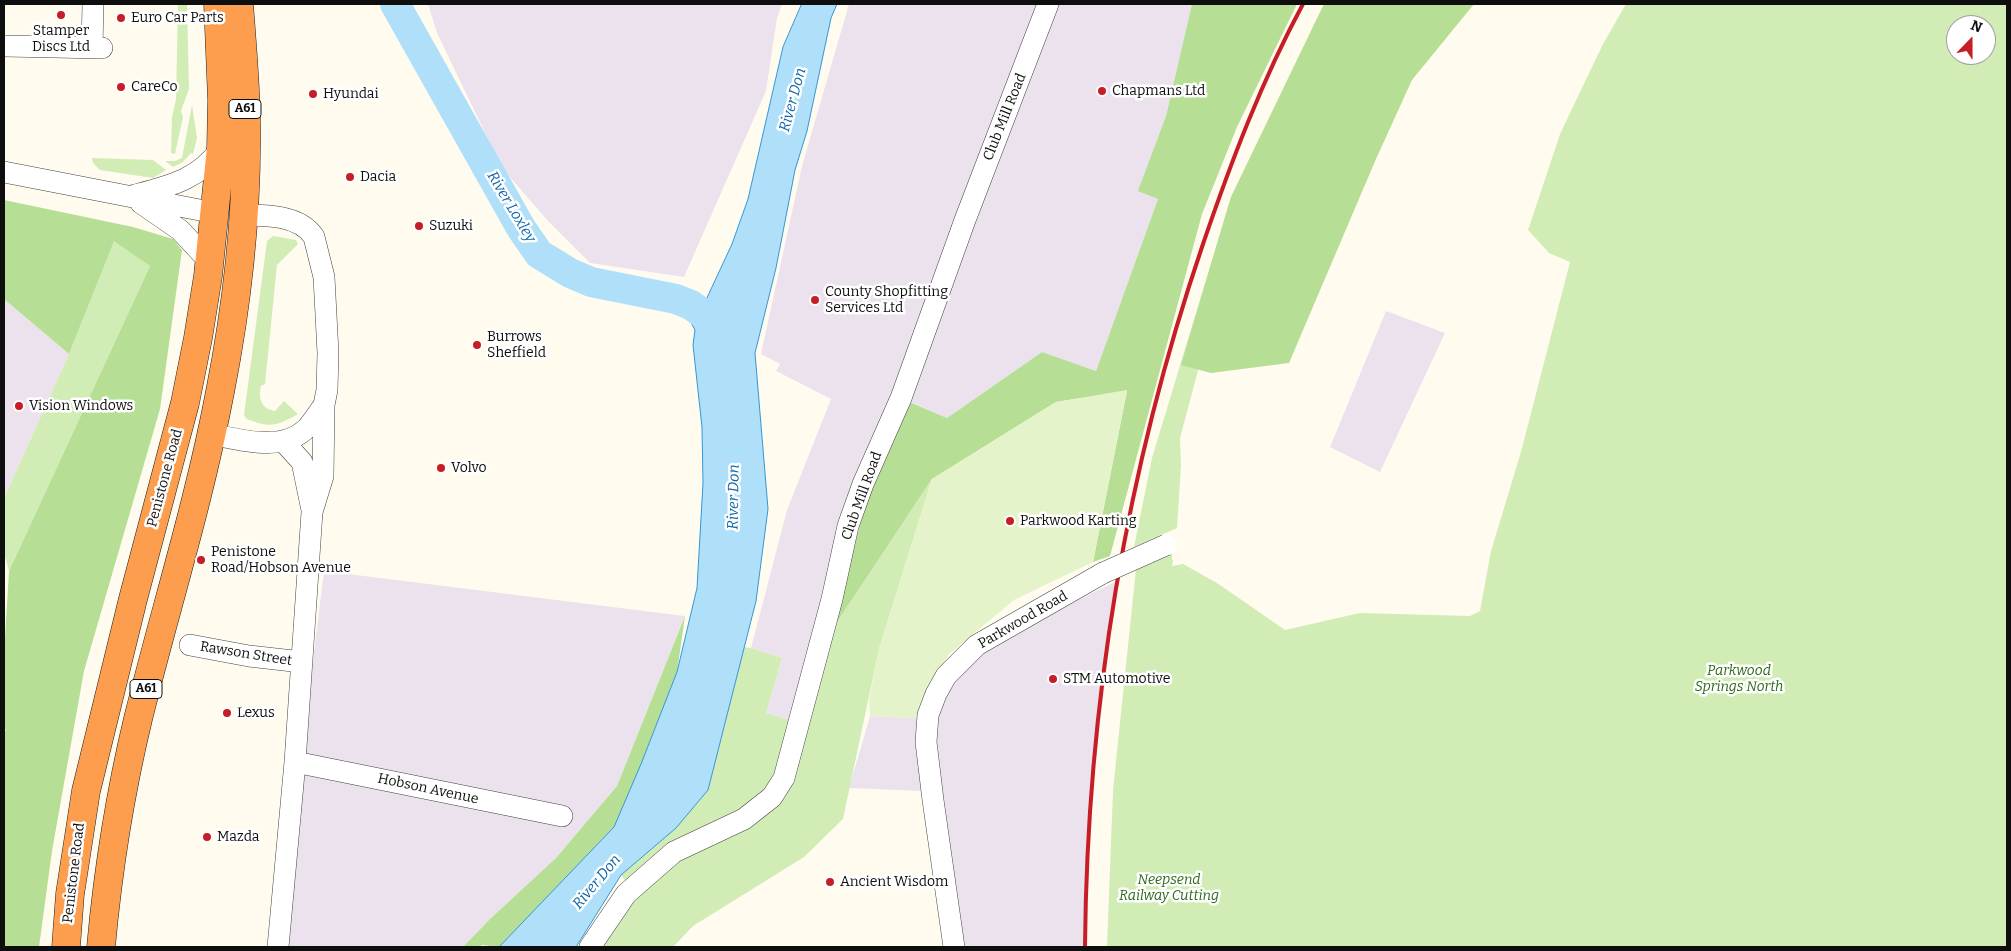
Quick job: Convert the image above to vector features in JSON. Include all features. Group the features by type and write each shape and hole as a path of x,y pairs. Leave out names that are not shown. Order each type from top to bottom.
{"highway":[{"name":"Penistone Road","path":"66,947 70,894 86,791 133,599 186,403 198,338 215,213 221,148 222,100 218,4"},
{"name":"A61","path":"102,947 110,862 129,761 211,434 228,350 238,278 255,215 246,118 239,4"},
{"path":"215,213 255,215"},
{"path":"186,403 211,434"}],"street":[{"path":"4,46 97,48 93,4"},
{"name":"Club Mill Road","path":"590,947 626,894 666,858 674,852 744,818 772,797 784,778 832,599 848,526 863,484 901,398 965,220 1048,4"},
{"path":"130,196 168,187 201,171 212,162 221,148"},
{"path":"4,172 215,213"},
{"path":"130,196 180,230 209,261"},
{"path":"255,215 280,217 297,224 310,232 314,237 324,277 328,317 328,372 324,405 324,476 312,512 295,762 278,947"},
{"path":"211,434 258,442 283,441 297,436 308,427 324,405"},
{"path":"283,441 302,462 312,512"},
{"name":"Parkwood Road","path":"954,947 932,800 926,742 928,714 936,694 946,676 977,645 1103,573 1166,545"},
{"name":"Rawson Street","path":"190,645 248,656 302,662"},
{"name":"Hobson Avenue","path":"295,762 562,816"}],"shaded area":[{"path":"428,4 782,4 777,18 766,91 684,277 590,263 548,221 502,168 437,33"},
{"path":"849,4 1192,4 1166,116 1139,190 1158,199 1096,371 1042,352 947,418 908,401 807,725 766,713 782,658 751,648 787,510 831,399 776,371 780,364 761,354 802,166"},
{"path":"4,299 69,354 4,498"},
{"path":"1386,311 1445,333 1380,472 1330,447"},
{"path":"324,571 685,616 617,786 556,858 490,919 463,947 278,947"},
{"path":"1117,581 1091,801 1086,947 965,947 956,897 921,791 849,788 870,716 919,718 964,666 1015,630"}],"green space":[{"path":"178,4 187,4 189,89 181,111 183,117 175,154 171,153 172,117 176,99"},
{"path":"1192,4 1297,4 1237,127 1202,214 1110,556 1093,562 1127,391 1056,402 932,479 833,628 871,484 907,401 947,418 1042,352 1096,371 1158,199 1138,191 1166,116"},
{"path":"1324,4 1207,337 1180,438 1181,465 1177,528 1134,547 1152,458 1231,197"},
{"path":"1324,4 1474,4 1412,80 1376,159 1289,363 1211,373 1181,365 1231,197"},
{"name":"Parkwood Springs North","path":"1626,4 2007,4 2007,947 1107,947 1113,790 1136,569 1172,553 1172,566 1183,564 1217,583 1285,630 1360,613 1470,616 1480,611 1491,551 1521,452 1570,262 1549,253 1528,230 1560,134 1603,44"},
{"path":"192,105 197,138 193,154 191,153 183,162 173,167 165,161 175,161 182,158"},
{"path":"92,158 153,160 166,170 153,178 100,170 93,163"},
{"path":"4,200 133,227 173,239 182,250 160,409 84,671 52,851 39,947 4,947 4,733 6,730 4,728 4,655 9,571 150,266 114,241 69,354 4,299"},
{"path":"273,236 296,240 298,244 277,265 265,384 261,386 260,399 266,408 275,411 284,401 298,414 276,424 265,425 248,420 244,415 267,241"},
{"path":"114,240 150,266 9,571 4,553 4,498 69,354"},
{"name":"Parkwood Karting","path":"1127,390 1093,562 1014,600 948,655 919,718 870,716 869,700 879,649 932,479 1056,402"},
{"path":"932,479 879,649 843,819 804,857 693,926 673,947 602,947 636,897 621,875 676,828 708,790 744,647 782,658 766,713 807,725 833,628"},
{"path":"685,616 677,672 614,827 499,947 482,945 479,947 463,947 490,919 556,858 617,786"}],"water":[{"name":"River Don","path":"802,4 837,4 831,18 807,131 795,170 776,268 755,353 768,509 756,601 708,790 676,828 621,875 576,947 499,947 614,827 677,672 697,588 703,483 702,427 693,345 695,330 688,317 693,298 705,302 732,244 748,199 783,47"}],"waterway":[{"name":"River Loxley","path":"395,4 521,228 539,254 570,273 591,282 676,299 691,305 724,329"}],"railway":[{"path":"1085,947 1087,857 1093,768 1103,679 1132,503 1152,416 1176,329 1225,183 1248,122 1274,62 1303,4"}],"place":[{"name":"Stamper Discs Ltd","path":"61,15"},
{"name":"Euro Car Parts","path":"121,18"},
{"name":"CareCo","path":"121,87"},
{"name":"Chapmans Ltd","path":"1102,91"},
{"name":"Hyundai","path":"313,94"},
{"name":"Dacia","path":"350,177"},
{"name":"Suzuki","path":"419,226"},
{"name":"County Shopfitting Services Ltd","path":"815,300"},
{"name":"Burrows Sheffield","path":"477,345"},
{"name":"Vision Windows","path":"19,406"},
{"name":"Volvo","path":"441,468"},
{"name":"Parkwood Karting","path":"1010,521"},
{"name":"Penistone Road/Hobson Avenue","path":"201,560"},
{"name":"STM Automotive","path":"1053,679"},
{"name":"Lexus","path":"227,713"},
{"name":"Mazda","path":"207,837"},
{"name":"Ancient Wisdom","path":"830,882"}],"park label":[{"name":"Neepsend Railway Cutting","path":"1169,888"}]}
